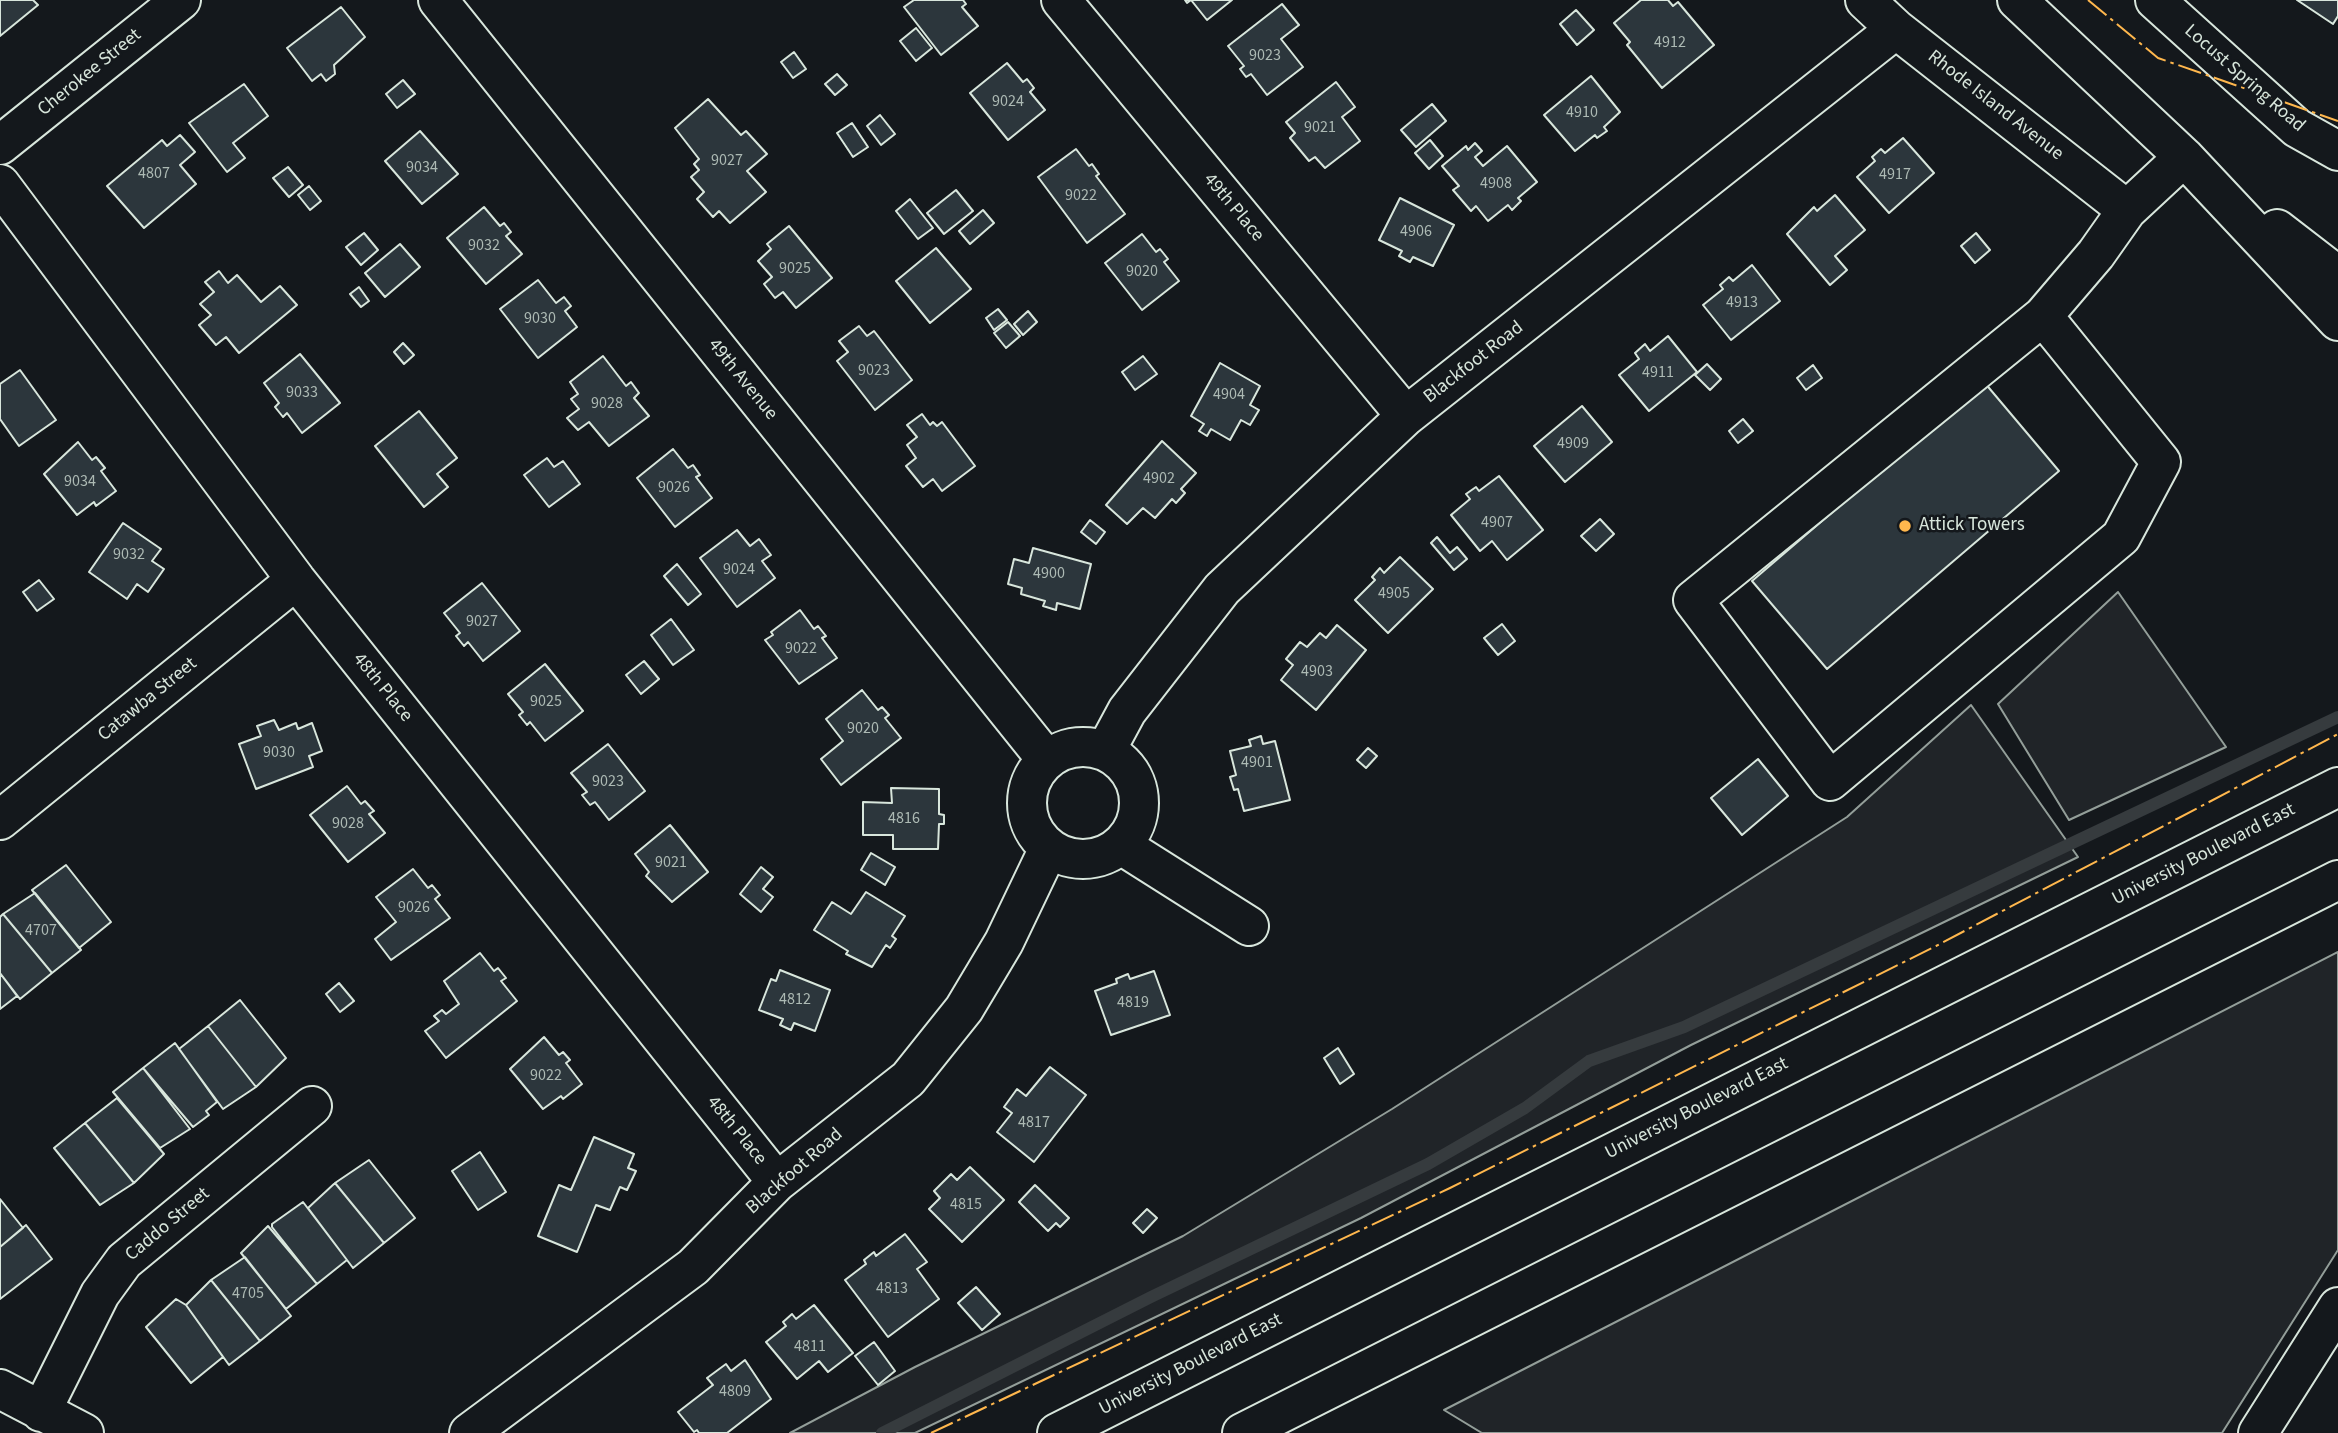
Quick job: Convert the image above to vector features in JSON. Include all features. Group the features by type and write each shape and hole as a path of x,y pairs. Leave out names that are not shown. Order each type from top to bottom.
{"street":[{"name":"Cherokee Street","path":"0,145 180,0"},
{"name":"49th Avenue","path":"438,0 1047,760"},
{"name":"49th Place","path":"1061,0 1406,416"},
{"name":"Rhode Island Avenue","path":"1865,0 1896,29 2127,210"},
{"path":"2026,3 2183,157 2338,321"},
{"name":"Locust Spring Road","path":"2177,8 2297,128 2338,151"},
{"name":"Blackfoot Road","path":"1106,750 1127,710 1222,589 1406,416 1896,29"},
{"path":"2043,316 2161,462 2121,537 1830,781 1693,600 2043,316 2096,254 2127,210 2183,157"},
{"path":"2183,157 2338,276"},
{"name":"48th Place","path":"0,184 296,580 777,1182"},
{"name":"Catawba Street","path":"0,820 296,580"},
{"path":"1075,747 1106,750 1129,768 1140,794 1137,821 1121,845 1096,858 1068,858 1049,848 1033,828 1027,810 1028,792 1035,774 1047,760 1075,747"},
{"name":"University Boulevard East","path":"1057,1433 2338,787"},
{"path":"1121,845 1249,926"},
{"name":"Blackfoot Road","path":"469,1433 693,1267 777,1182 908,1079 964,1009 1004,942 1049,848"},
{"path":"1242,1433 2338,880"},
{"name":"Caddo Street","path":"41,1412 100,1294 124,1262 312,1106"},
{"path":"2258,1433 2332,1331"},
{"path":"0,1389 84,1433"}],"shaded area":[{"path":"2118,592 2226,747 2069,820 1998,704"},
{"path":"1971,705 2078,857 1691,1045 1361,1218 915,1433 790,1433 915,1367 1183,1236 1392,1109 1847,817"},
{"path":"2338,952 2338,1250 2222,1433 1482,1433 1444,1410"}],"building":[{"path":"0,0 33,0 38,5 0,36"},
{"path":"914,0 963,0 966,4 962,7 978,26 941,55 904,7"},
{"path":"1191,0 1232,0 1207,20"},
{"path":"1641,0 1668,0 1673,6 1678,2 1714,45 1662,88 1627,45 1630,42 1614,23"},
{"path":"2297,0 2338,0 2338,16 2333,24"},
{"path":"1282,4 1299,25 1281,39 1303,67 1267,95 1251,74 1246,77 1240,69 1244,66 1228,46"},
{"path":"341,7 365,37 334,65 335,74 326,81 321,74 312,81 287,48"},
{"path":"1576,10 1594,30 1577,45 1560,24"},
{"path":"916,28 932,48 916,61 900,41"},
{"path":"794,52 806,69 793,78 781,62"},
{"path":"1007,63 1023,82 1027,79 1034,88 1030,92 1045,110 1008,140 970,93"},
{"path":"837,74 847,85 835,95 825,84"},
{"path":"1591,76 1620,112 1604,127 1607,131 1597,138 1595,135 1575,151 1544,115"},
{"path":"403,80 415,94 397,108 386,94"},
{"path":"1336,82 1355,107 1342,117 1360,141 1325,168 1315,157 1309,161 1290,138 1295,133 1286,122"},
{"path":"244,84 268,116 233,143 245,158 227,172 189,123"},
{"path":"708,99 741,135 746,131 767,154 747,171 766,192 730,223 719,211 713,217 697,199 704,192 691,177 699,170 694,164 699,159 675,128"},
{"path":"1432,104 1446,121 1416,147 1401,130"},
{"path":"880,115 895,134 881,145 867,126"},
{"path":"852,123 868,147 853,157 837,133"},
{"path":"420,131 458,174 422,204 385,161"},
{"path":"180,135 195,152 180,165 196,184 144,228 107,186 162,140 167,146"},
{"path":"1903,138 1934,173 1889,213 1857,177 1875,161 1872,157 1881,149 1885,153"},
{"path":"1430,140 1443,156 1429,169 1415,153"},
{"path":"1475,143 1482,151 1475,157 1483,166 1507,146 1537,182 1518,198 1521,201 1512,210 1508,205 1488,221 1476,206 1471,211 1453,190 1459,186 1442,166 1466,146 1468,150"},
{"path":"1076,149 1089,166 1092,164 1099,174 1096,176 1125,214 1087,243 1038,177"},
{"path":"288,167 303,185 289,197 273,178"},
{"path":"309,186 321,201 310,210 298,195"},
{"path":"956,190 973,211 944,234 927,213"},
{"path":"1835,195 1865,230 1835,256 1847,270 1830,285 1787,234 1814,207 1817,211"},
{"path":"1400,198 1454,225 1433,266 1413,257 1410,262 1399,256 1402,251 1379,240"},
{"path":"910,199 933,228 918,239 896,211"},
{"path":"484,207 500,226 504,223 511,232 506,236 522,254 486,284 447,238"},
{"path":"983,210 994,223 970,244 959,231"},
{"path":"789,226 832,278 796,308 783,292 775,298 764,284 772,277 758,261 771,249 767,244"},
{"path":"364,233 378,250 361,265 346,247"},
{"path":"1976,233 1990,250 1975,263 1961,246"},
{"path":"1142,234 1156,252 1160,249 1168,259 1164,262 1179,281 1142,310 1105,263"},
{"path":"400,244 420,267 385,297 365,273"},
{"path":"936,248 971,289 930,323 896,281"},
{"path":"1752,265 1780,301 1731,340 1703,305 1723,289 1720,285 1729,277 1733,281"},
{"path":"219,271 228,283 237,275 261,302 280,286 297,305 239,353 226,337 216,345 199,325 211,315 200,304 214,292 205,282"},
{"path":"538,280 556,303 564,297 571,306 565,311 577,327 538,358 500,309"},
{"path":"359,287 369,301 361,307 350,294"},
{"path":"998,309 1007,320 994,330 986,318"},
{"path":"1028,311 1037,322 1023,335 1014,324"},
{"path":"1008,322 1020,336 1006,348 994,333"},
{"path":"859,326 867,336 874,331 912,380 875,410 837,361 848,352 839,341"},
{"path":"1668,336 1697,372 1649,411 1619,375 1639,359 1635,353 1645,344 1650,351"},
{"path":"403,343 414,355 404,364 394,352"},
{"path":"300,354 340,403 302,433 287,413 283,417 275,407 279,403 264,383"},
{"path":"603,356 626,386 631,382 639,393 634,398 649,416 609,446 589,422 578,430 567,418 579,409 571,399 578,394 570,382"},
{"path":"1143,356 1157,374 1135,390 1122,372"},
{"path":"1220,363 1260,386 1250,405 1259,410 1250,425 1241,420 1230,440 1211,429 1207,436 1199,431 1204,424 1191,416"},
{"path":"1707,364 1721,379 1710,390 1695,375"},
{"path":"1813,365 1822,378 1806,390 1797,378"},
{"path":"20,370 56,420 19,446 0,419 0,384"},
{"name":"Attick Towers","path":"1984,382 2059,471 1827,669 1752,581"},
{"path":"1582,406 1612,442 1565,482 1534,446"},
{"path":"419,411 457,458 437,474 448,487 424,507 375,446"},
{"path":"922,414 930,425 933,422 937,426 942,422 975,466 942,491 933,479 923,487 906,466 916,458 907,445 917,437 907,425"},
{"path":"1743,419 1753,431 1738,443 1729,431"},
{"path":"1162,441 1196,473 1181,489 1185,493 1176,503 1172,499 1155,518 1143,508 1127,524 1106,505"},
{"path":"78,442 92,460 96,457 105,468 101,471 116,491 96,506 94,502 77,515 44,474"},
{"path":"673,449 688,468 693,465 700,475 696,477 712,498 675,527 637,478"},
{"path":"547,458 554,467 563,461 580,484 549,507 524,475"},
{"path":"1499,476 1543,530 1507,560 1492,541 1480,551 1451,515 1470,499 1466,494 1476,487 1479,491"},
{"path":"1600,519 1614,534 1596,551 1581,536"},
{"path":"1090,520 1105,532 1096,544 1081,532"},
{"path":"123,523 161,549 152,561 164,569 148,592 137,584 127,599 89,572"},
{"path":"737,530 750,546 759,539 771,555 762,561 775,578 737,607 700,558"},
{"path":"1437,537 1450,553 1457,547 1467,559 1454,570 1431,543"},
{"path":"1033,548 1091,564 1080,609 1057,603 1056,610 1043,606 1045,601 1021,594 1022,588 1008,584 1014,559 1029,563"},
{"path":"1400,557 1433,589 1388,633 1355,600 1375,580 1372,577 1380,568 1384,573"},
{"path":"677,564 701,594 688,605 664,576"},
{"path":"39,580 54,599 37,611 23,592"},
{"path":"482,583 520,631 483,661 468,642 464,646 456,636 460,633 444,613"},
{"path":"800,610 814,629 818,626 826,636 822,638 837,658 799,684 765,640 773,635 771,632"},
{"path":"671,619 694,650 673,665 651,635"},
{"path":"1502,624 1515,641 1498,655 1484,638"},
{"path":"1337,625 1366,650 1316,710 1281,680 1293,665 1286,659 1300,642 1307,647 1320,633 1326,638"},
{"path":"644,661 659,679 641,694 626,675"},
{"path":"545,664 583,711 545,741 530,722 527,725 519,715 523,712 508,694"},
{"path":"862,690 878,710 882,707 889,715 885,718 901,738 841,785 821,759 843,741 826,719"},
{"path":"274,720 279,730 296,723 298,729 312,723 322,751 309,756 313,767 256,789 239,744 261,736 257,726"},
{"path":"1261,736 1263,744 1275,741 1290,800 1244,811 1238,789 1234,790 1230,777 1236,775 1230,751 1251,746 1249,740"},
{"path":"608,744 645,791 609,820 595,802 590,805 582,795 587,792 571,773"},
{"path":"1368,748 1377,756 1366,768 1357,760"},
{"path":"1758,759 1788,796 1742,835 1711,798"},
{"path":"347,786 361,804 365,801 374,811 369,814 385,833 348,862 310,815"},
{"path":"891,788 939,789 939,814 944,815 944,824 939,824 938,849 893,849 893,835 863,835 863,802 892,803"},
{"path":"670,825 708,872 672,902 646,876 649,872 635,854"},
{"path":"871,853 895,867 885,885 861,870"},
{"path":"66,865 111,922 79,948 32,890"},
{"path":"761,867 773,877 763,889 773,897 761,912 740,894"},
{"path":"413,869 428,888 432,885 440,895 435,899 450,918 391,960 375,939 396,922 376,897"},
{"path":"866,892 905,916 892,936 896,939 890,948 886,945 872,967 846,954 848,951 814,930 832,902 851,914"},
{"path":"35,893 81,950 52,973 3,914"},
{"path":"3,914 52,973 20,999 0,973 0,917"},
{"path":"480,953 494,971 498,968 506,978 501,981 517,1001 446,1058 425,1031 439,1021 434,1016 442,1010 446,1014 459,1004 444,981"},
{"path":"780,970 830,990 815,1031 794,1023 791,1030 780,1025 783,1019 759,1010 771,979 776,981"},
{"path":"1154,971 1170,1015 1111,1035 1095,991 1117,983 1116,979 1128,974 1130,979"},
{"path":"0,973 17,996 0,1009"},
{"path":"339,983 354,1001 340,1012 326,994"},
{"path":"240,1000 286,1058 256,1087 208,1026"},
{"path":"208,1026 256,1087 223,1109 179,1049"},
{"path":"544,1037 559,1055 563,1052 570,1060 566,1063 582,1084 563,1099 561,1096 543,1109 510,1069"},
{"path":"175,1043 217,1102 206,1111 209,1115 193,1127 143,1068"},
{"path":"1338,1048 1354,1074 1340,1084 1324,1058"},
{"path":"1050,1067 1086,1095 1034,1162 997,1132 1012,1113 1004,1107 1017,1089 1026,1096"},
{"path":"143,1068 190,1129 160,1148 113,1092"},
{"path":"117,1098 164,1154 134,1183 85,1123"},
{"path":"85,1123 134,1183 100,1205 54,1148"},
{"path":"594,1137 634,1154 628,1168 636,1171 627,1190 620,1187 610,1210 596,1205 577,1252 538,1236 559,1185 571,1190"},
{"path":"480,1152 506,1192 478,1210 452,1171"},
{"path":"369,1160 415,1218 384,1243 335,1183"},
{"path":"970,1167 1004,1200 962,1242 929,1209 940,1198 934,1191 951,1174 957,1180"},
{"path":"335,1183 384,1243 353,1268 308,1208"},
{"path":"1035,1185 1069,1218 1060,1227 1056,1223 1048,1231 1019,1202"},
{"path":"0,1199 23,1228 0,1247"},
{"path":"303,1202 347,1260 317,1284 272,1227 272,1224"},
{"path":"1147,1209 1157,1218 1143,1233 1133,1223"},
{"path":"26,1225 52,1259 0,1299 0,1247"},
{"path":"268,1226 317,1284 286,1309 241,1253"},
{"path":"905,1234 927,1262 917,1269 939,1299 888,1337 845,1280 866,1264 864,1260 874,1252 876,1256"},
{"path":"245,1257 291,1316 260,1341 211,1280"},
{"path":"211,1280 260,1341 229,1365 186,1305"},
{"path":"976,1287 1000,1314 982,1330 958,1303"},
{"path":"176,1299 186,1305 223,1357 191,1383 146,1327"},
{"path":"814,1305 853,1353 828,1372 819,1361 797,1379 766,1342 786,1326 783,1322 792,1314 796,1319"},
{"path":"874,1342 895,1371 878,1385 855,1356"},
{"path":"745,1360 771,1399 727,1433 694,1432 678,1412 713,1385 707,1378 726,1364 731,1371"}],"waterway":[{"path":"882,1433 1151,1297 1428,1164 1525,1108 1589,1061 1684,1027 2338,717"}],"power":[{"path":"2088,0 2158,58 2338,121"},
{"path":"931,1433 1450,1188 1936,946 2338,734"}],"place":[{"name":"Attick Towers","path":"1905,526"}]}
